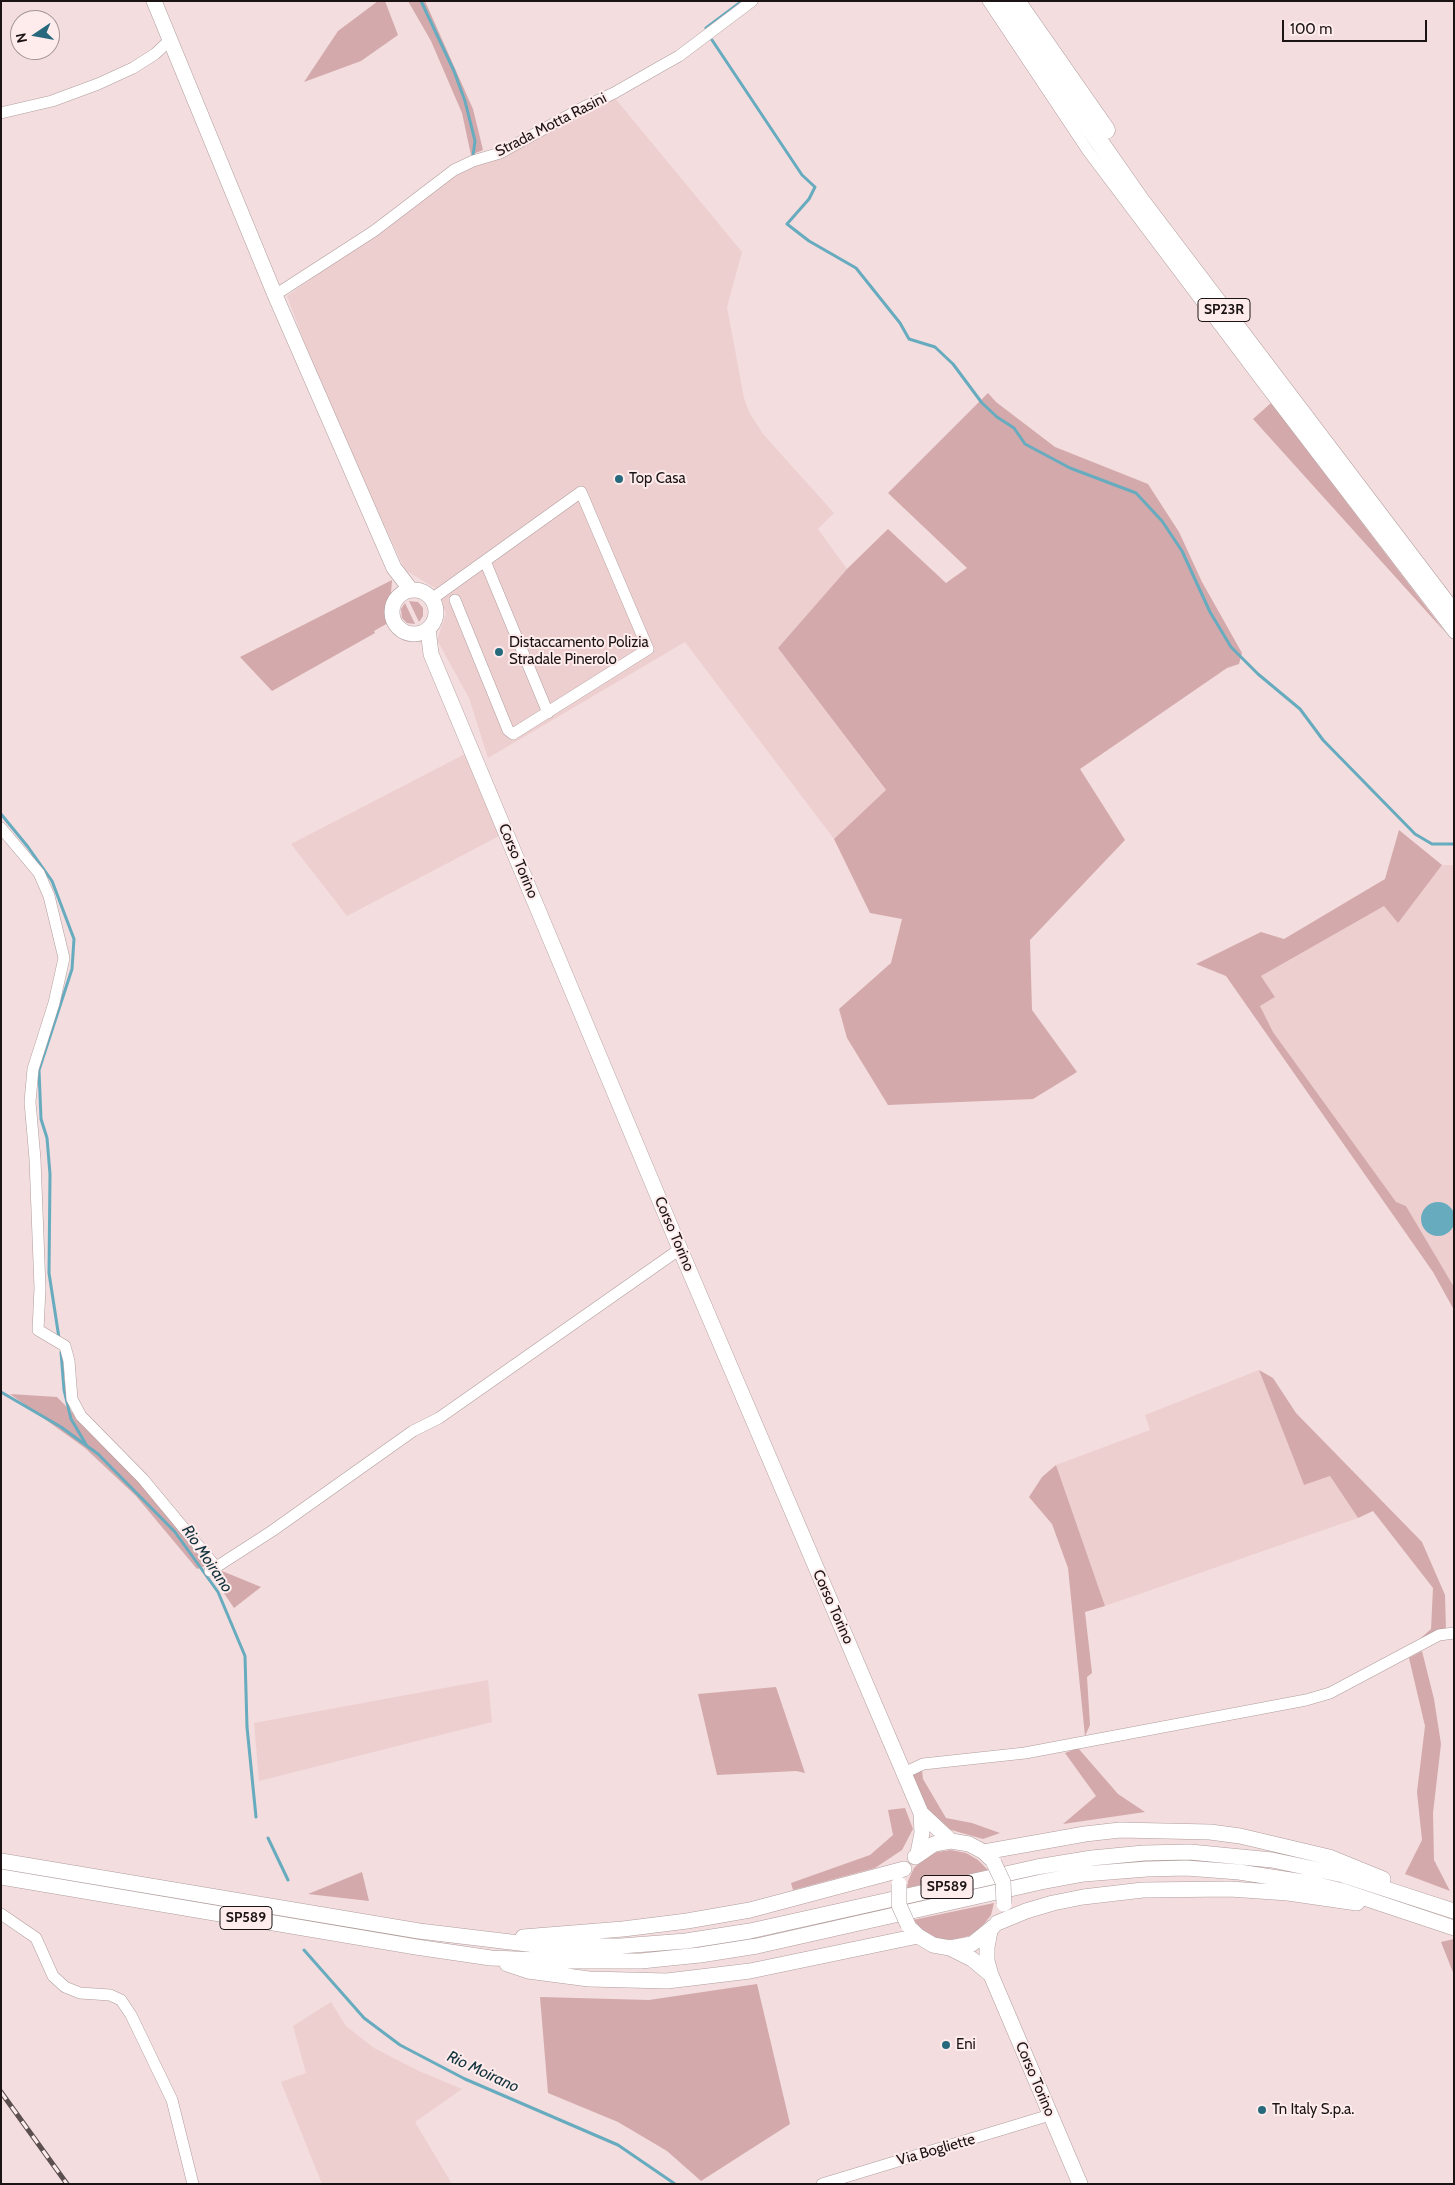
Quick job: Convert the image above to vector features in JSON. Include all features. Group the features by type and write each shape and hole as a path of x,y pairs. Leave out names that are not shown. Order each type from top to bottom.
{"highway":[{"name":"SP23R","path":"1001,1 1140,200 1454,614"},
{"name":"SP23R","path":"1016,1 1147,191 1454,598"}],"main road":[{"path":"154,1 274,296 404,593"},
{"path":"412,634 428,629 434,620 436,612 431,598 422,591 404,593 392,608 394,622 399,629 412,634 431,654"},
{"path":"428,629 431,654"},
{"name":"Corso Torino","path":"431,654 680,1249 921,1814"},
{"path":"921,1814 951,1841"},
{"path":"918,1852 922,1833 921,1814"},
{"path":"989,1857 1085,1834 1120,1830 1210,1832 1240,1836 1329,1857 1381,1878 1408,1895"},
{"path":"994,1927 1004,1904 1003,1882 989,1857 969,1844 951,1841 934,1844 918,1852 904,1869 899,1884 899,1905 913,1931 933,1945 950,1948 972,1944 994,1927 1026,1910 1068,1900 1112,1893 1170,1889 1258,1890 1394,1908"},
{"name":"SP589","path":"1,1860 308,1913 484,1940 544,1946 621,1946 686,1941 750,1932 1037,1867 1144,1852 1190,1852 1272,1860 1343,1876 1454,1911"},
{"name":"SP589","path":"1,1877 491,1958 564,1961 641,1961 700,1955 757,1946 854,1926 1041,1882 1118,1871 1186,1868 1239,1872 1310,1883 1454,1928"},
{"path":"484,1940 623,1929 687,1921 750,1910 904,1869"},
{"name":"Corso Torino","path":"994,1927 987,1947 987,1961 991,1974 1080,2184"},
{"path":"491,1958 528,1971 589,1980 667,1981 750,1971 913,1931"},
{"name":"Corso Torino","path":"950,1948 972,1959 991,1974"}],"street":[{"name":"Strada Motta Rasini","path":"274,296 374,231 454,170 473,161 500,153 663,66 752,1"},
{"path":"988,1 1088,151 1454,633"},
{"path":"1,114 52,100 98,84 133,68 156,54 170,40"},
{"path":"431,598 580,492 648,649 516,733 510,733 454,600"},
{"path":"485,561 548,713"},
{"path":"1,828 39,873 49,896 64,958 54,1003 34,1069 30,1102 35,1159 40,1288 38,1330 60,1343 69,1361 72,1399 81,1416 143,1479 212,1569 272,1531 413,1431 439,1418 680,1249"},
{"path":"904,1773 923,1764 1025,1753 1306,1700 1330,1693 1439,1636 1454,1633"},
{"path":"1,1914 36,1938 53,1976 64,1987 80,1993 110,1995 121,2000 172,2100 192,2184"},
{"name":"Via Bogliette","path":"822,2184 1050,2115"}],"shaded area":[{"path":"378,1 385,1 398,35 361,61 304,82 338,31"},
{"path":"408,1 425,1 473,109 483,150 471,155 462,113 431,41"},
{"path":"614,97 742,252 727,307 744,398 749,412 763,434 834,513 818,529 847,569 778,648 886,791 834,839 685,642 488,758 469,698 437,640 446,614 435,588 405,570 350,451 304,342 287,296 418,203 453,175 517,147"},
{"path":"988,393 996,402 1055,447 1148,484 1179,532 1202,582 1242,653 1239,664 1227,668 1080,769 1125,840 1030,940 1032,1010 1077,1072 1033,1099 888,1105 847,1038 839,1009 891,963 902,919 870,913 834,839 886,790 778,648 847,569 888,529 946,583 967,568 888,493"},
{"path":"1271,403 1445,632 1253,419"},
{"path":"392,580 391,593 385,605 388,623 374,631 375,633 272,691 240,657"},
{"path":"409,601 418,602 423,608 423,616 419,622"},
{"path":"405,603 415,624 407,623 402,618 401,609"},
{"path":"467,753 501,835 347,916 291,844"},
{"path":"1399,830 1442,865 1398,923 1384,906 1261,976 1275,997 1260,1006 1273,1032 1396,1202 1406,1206 1454,1287 1454,1310 1433,1272 1226,976 1196,964 1261,932 1284,939 1385,879"},
{"path":"1442,865 1454,865 1454,1287 1406,1206 1396,1203 1273,1032 1260,1006 1275,997 1261,976 1384,905 1398,922"},
{"path":"1259,1370 1304,1485 1330,1476 1358,1518 1105,1606 1056,1465 1150,1430 1145,1415"},
{"path":"1259,1370 1273,1378 1296,1413 1422,1542 1445,1595 1446,1631 1413,1645 1431,1629 1433,1588 1373,1511 1358,1518 1330,1476 1304,1485"},
{"path":"10,1394 57,1397 127,1468 208,1565 197,1569 136,1496 85,1448"},
{"path":"1056,1465 1105,1606 1085,1612 1092,1673 1087,1677 1090,1725 1085,1736 1068,1568 1052,1524 1029,1497 1042,1477"},
{"path":"222,1571 261,1587 234,1608 213,1577"},
{"path":"1422,1651 1434,1699 1441,1744 1433,1813 1434,1860 1450,1891 1405,1874 1422,1840 1417,1792 1425,1726 1409,1658"},
{"path":"488,1680 492,1722 259,1781 254,1723"},
{"path":"776,1687 805,1773 796,1771 717,1775 698,1694"},
{"path":"1078,1748 1118,1794 1145,1812 1063,1824 1096,1796 1065,1753"},
{"path":"922,1770 923,1779 946,1818 972,1823 1000,1833 983,1839 941,1827 929,1817 913,1783 913,1774"},
{"path":"905,1808 913,1829 902,1850 875,1868 793,1890 791,1883 870,1855 893,1835 888,1810"},
{"path":"951,1850 966,1853 978,1860 988,1870 907,1888 914,1868 924,1858 937,1852"},
{"path":"362,1872 369,1901 308,1894"},
{"path":"994,1903 991,1915 981,1928 969,1936 954,1940 939,1939 925,1932 913,1920"},
{"path":"1454,1939 1454,1975 1441,1942"},
{"path":"757,1984 790,2124 701,2181 667,2151 618,2122 548,2093 540,1997 649,2000"},
{"path":"331,2002 346,2026 374,2048 419,2071 462,2089 415,2122 452,2184 322,2184 281,2082 306,2073 293,2026"}],"water":[{"path":"1438,1202 1445,1203 1450,1207 1454,1212 1454,1226 1450,1231 1445,1235 1438,1236 1431,1235 1426,1231 1422,1226 1421,1219 1422,1212 1426,1207 1431,1203"}],"waterway":[{"path":"421,1 454,71 465,101 475,141 473,156"},
{"path":"706,28 742,1"},
{"path":"712,40 802,175 815,187 809,199 787,224 809,241 856,268 900,323 909,339 935,347 953,364 982,403 997,417 1014,428 1025,444 1070,468 1136,493 1162,521 1182,551 1210,612 1231,647 1258,674 1300,709 1323,740 1415,834 1432,844 1454,844"},
{"path":"1,814 52,881 74,939 72,969 39,1070 41,1119 47,1138 50,1174 49,1273 59,1338"},
{"path":"61,1352 64,1390 71,1419 87,1446"},
{"name":"Rio Moirano","path":"1,1392 61,1427 98,1454 175,1532 218,1592 245,1656 247,1727 256,1817"},
{"name":"Rio Moirano","path":"268,1838 288,1880"},
{"name":"Rio Moirano","path":"304,1950 364,2018 400,2045 465,2079 618,2145 675,2184"}],"railway":[{"path":"1,2092 67,2184"}],"place":[{"name":"Top Casa","path":"619,479"},
{"name":"Distaccamento Polizia Stradale Pinerolo","path":"499,652"},
{"name":"Eni","path":"946,2045"},
{"name":"Tn Italy S.p.a.","path":"1262,2110"}]}
